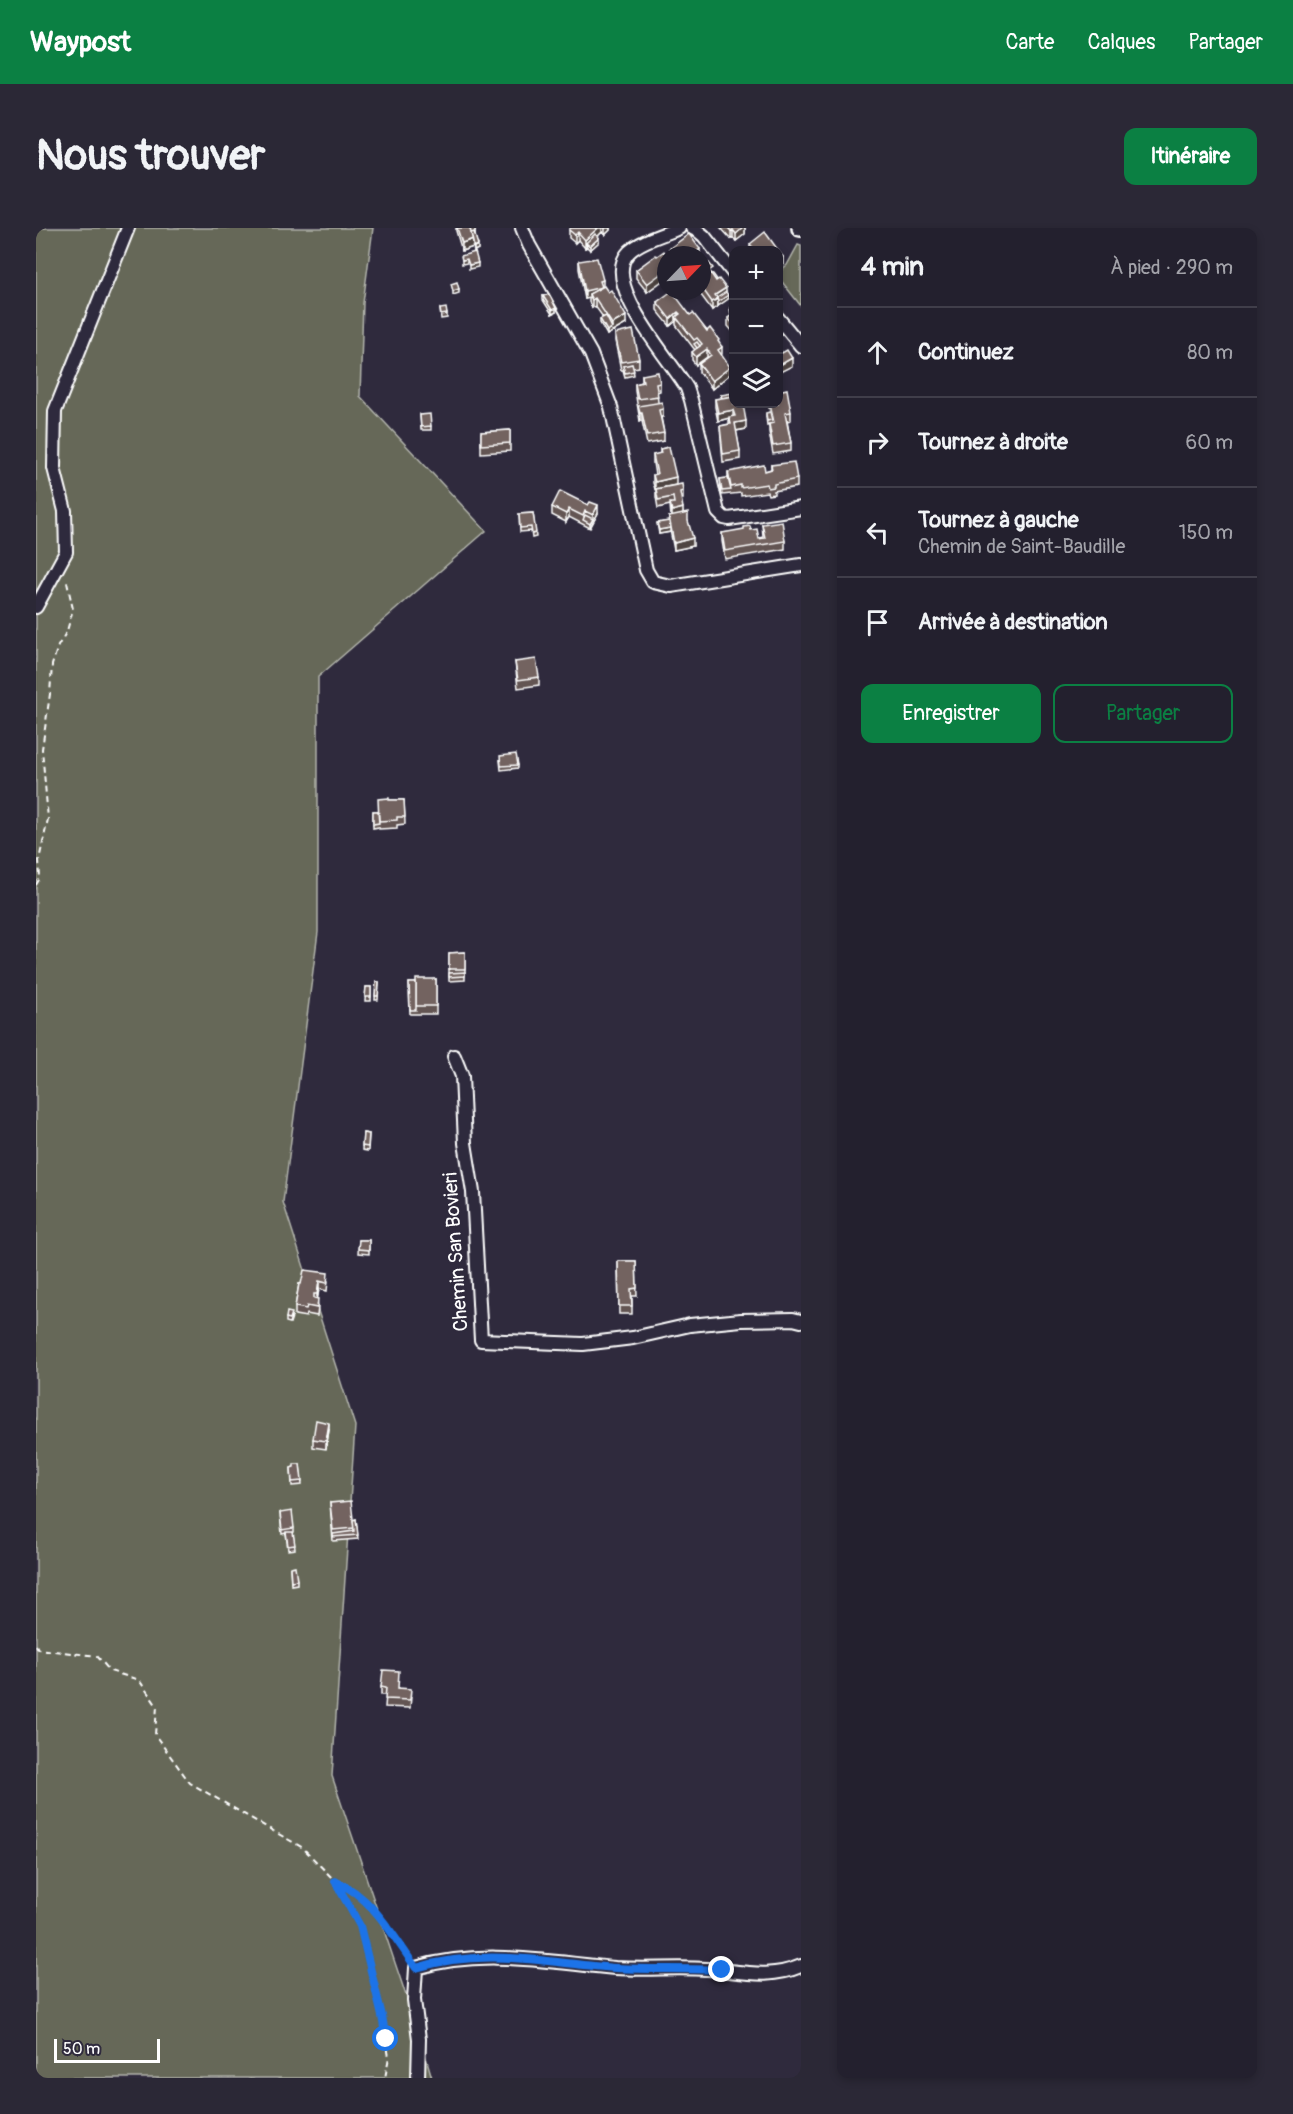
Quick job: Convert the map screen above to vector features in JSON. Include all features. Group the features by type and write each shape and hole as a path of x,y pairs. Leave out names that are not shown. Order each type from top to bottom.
{"street":[{"path":"36,607 66,552 65,511 54,468 55,411 128,228"},
{"path":"522,228 529,245 591,354 611,407 646,570 653,582 671,586 801,565"},
{"path":"679,228 633,248 624,260 621,274 628,300 687,388 718,512 724,518 729,519 801,508"},
{"path":"692,228 704,236 729,268"},
{"path":"783,324 801,346"},
{"name":"Chemin San Bovieri","path":"453,1056 462,1076 465,1143 473,1192 481,1340 584,1344 633,1338 690,1325 741,1320 793,1319 801,1321"},
{"path":"418,2078 419,2039 414,2000 416,1968 486,1957 515,1957 637,1969 693,1968 767,1975 786,1972 801,1966"}],"path":[{"path":"36,885 40,878 39,860 48,819 42,748 52,665 58,646 67,631 73,609 64,571 66,552"},
{"path":"36,1645 38,1649 96,1656 110,1671 139,1680 157,1706 155,1735 190,1783 303,1848 335,1881 362,1898 384,1923 416,1968"},
{"path":"335,1881 360,1926 366,1948 389,2057 385,2078"}],"green space":[{"path":"36,228 373,228 363,303 360,396 486,531 318,677 318,932 283,1202 355,1426 332,1776 432,2078 36,2078"},
{"path":"798,245 801,246 801,306 783,283 783,268"}],"building":[{"path":"457,228 474,228 470,229 473,239 462,243"},
{"path":"571,228 598,228 585,240 578,232 575,235 569,230"},
{"path":"728,228 743,228 736,234"},
{"path":"474,232 478,245 474,247 471,233"},
{"path":"765,232 775,246 752,246 750,244"},
{"path":"595,234 599,238 590,246 586,243"},
{"path":"689,234 698,246 673,246"},
{"path":"475,252 478,263 469,265 467,259 462,260 461,256"},
{"path":"656,255 657,277 647,284 636,270"},
{"path":"597,258 603,280 600,281 602,287 585,291 579,261"},
{"path":"711,274 726,288 715,295 718,299 712,302"},
{"path":"457,282 459,289 453,291 451,284"},
{"path":"604,286 608,292 611,290 626,316 612,324 595,298 592,300 589,294"},
{"path":"726,292 728,295 718,302 717,298"},
{"path":"549,294 556,308 552,310 543,296"},
{"path":"679,300 707,331 710,328 719,340 722,347 718,350 729,368 712,381 699,364 711,355 707,349 696,357 692,352 702,344 697,338 694,340 676,317 680,314 678,312 670,319 657,302"},
{"path":"446,308 447,314 441,315 440,309"},
{"path":"606,316 612,328 607,331 600,319"},
{"path":"633,330 639,359 621,362 615,334"},
{"path":"787,350 792,358 783,363 783,352"},
{"path":"632,364 634,371 625,373 623,366"},
{"path":"658,372 660,383 656,384 658,396 638,399 635,384 643,382 642,375"},
{"path":"787,389 791,412 785,413 791,443 773,446 769,424 774,423 771,408 783,408 783,390"},
{"path":"729,394 729,397 722,398 721,395"},
{"path":"729,397 729,408 744,408 746,421 735,423 740,451 723,454 720,426 731,424 729,417 735,416 733,410 718,413 715,399"},
{"path":"662,402 663,409 659,410 664,433 647,436 642,413 638,406"},
{"path":"770,412 772,420 767,421 766,413"},
{"path":"430,414 431,426 421,427 420,415"},
{"path":"510,430 510,443 481,445 481,432"},
{"path":"669,447 676,477 655,482 653,475 657,474 653,455 661,453 660,449"},
{"path":"794,462 797,479 774,484 774,487 768,488 767,484 741,488 741,485 731,487 728,472 764,465 765,471 772,469 771,465"},
{"path":"728,478 731,490 722,491 720,479"},
{"path":"682,484 683,491 680,492 683,508 672,511 670,503 674,503 673,497 658,500 656,489"},
{"path":"560,491 588,505 590,502 598,505 593,515 585,511 583,516 569,509 566,514 552,507"},
{"path":"533,513 536,533 532,534 531,527 520,528 519,514"},
{"path":"688,513 693,538 674,543 669,517"},
{"path":"585,515 593,519 590,524 583,520"},
{"path":"669,521 670,528 659,530 657,523"},
{"path":"782,521 785,541 725,551 722,533 750,526 751,530 757,529 759,539 765,538 762,524"},
{"path":"536,659 539,677 518,680 515,662"},
{"path":"516,754 518,765 501,766 500,756"},
{"path":"389,798 389,800 404,800 405,817 379,821 378,799"},
{"path":"373,811 378,811 379,823 373,824"},
{"path":"465,952 465,969 449,969 449,953"},
{"path":"465,972 465,976 449,977 449,973"},
{"path":"416,979 436,979 436,1006 416,1006"},
{"path":"376,982 379,982 378,996 375,996"},
{"path":"409,983 416,983 416,1010 410,1010"},
{"path":"366,987 371,987 371,997 365,997"},
{"path":"363,1133 369,1134 368,1147 362,1146"},
{"path":"359,1240 369,1240 369,1250 358,1249"},
{"path":"618,1261 636,1261 637,1288 631,1289 632,1306 619,1306"},
{"path":"304,1270 328,1273 327,1283 319,1281 317,1294 314,1294 314,1298 318,1299 317,1308 295,1307"},
{"path":"287,1312 292,1313 290,1319 286,1318"},
{"path":"316,1420 329,1423 326,1441 313,1439"},
{"path":"294,1464 300,1464 302,1481 292,1482 291,1468"},
{"path":"351,1501 354,1528 333,1530 330,1503"},
{"path":"292,1511 294,1528 282,1530 280,1513"},
{"path":"356,1519 358,1535 333,1537 333,1534 354,1531 353,1520"},
{"path":"286,1532 293,1532 295,1545 288,1546"},
{"path":"295,1566 297,1580 291,1581 290,1567"},
{"path":"383,1670 399,1671 398,1688 411,1689 410,1700 385,1699 386,1688 381,1687"}],"route":[{"path":"386,2039 360,1926 335,1881 362,1898 384,1923 416,1968 469,1958 515,1957 637,1969 722,1970"}]}
